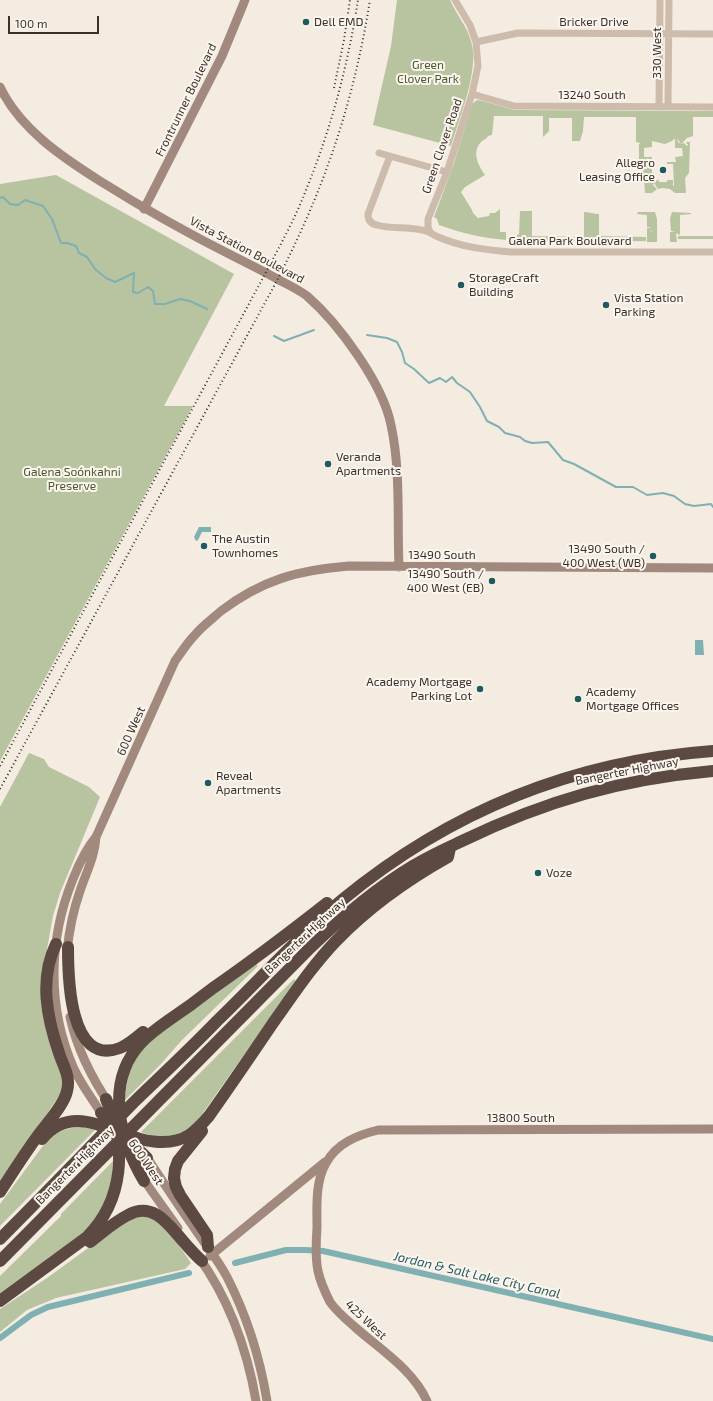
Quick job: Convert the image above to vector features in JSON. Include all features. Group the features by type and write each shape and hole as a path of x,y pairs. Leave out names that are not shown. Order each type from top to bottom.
{"highway":[{"name":"Bangerter Highway","path":"0,1240 93,1144 309,929 342,900 405,854 482,811 529,790 584,773 648,759 713,751"},
{"name":"Bangerter Highway","path":"0,1261 310,949 342,919 377,891 414,865 522,814 567,798 642,780 713,771"},
{"path":"3,1299 81,1243 99,1225 108,1209 115,1191 118,1173 120,1132 119,1108 123,1073 130,1058 144,1039 288,933 383,860 422,836 461,815 482,811"},
{"path":"0,1195 43,1136 57,1126 67,1122 92,1122 120,1132 160,1142 176,1141 193,1132 209,1116 304,978 325,953 352,926 383,899 448,857 450,847"},
{"path":"0,1192 38,1135 64,1100 68,1091 68,1077 54,1036 46,997 47,971 51,954 56,944"},
{"path":"68,947 70,986 77,1025 82,1036 94,1047 104,1050 119,1048 159,1022 184,1009"},
{"path":"106,1099 144,1181"},
{"path":"101,1113 147,1158"},
{"path":"209,1116 208,1123 178,1160 174,1178 180,1195 207,1234 211,1250"},
{"path":"3,1299 50,1270 128,1215 137,1212 152,1212 161,1217 202,1261"}],"street":[{"name":"Frontrunner Boulevard","path":"144,209 222,56 245,0"},
{"name":"Green Clover Road","path":"430,232 428,218 447,172 472,94 478,66 476,42 470,25 455,0"},
{"name":"330 West","path":"659,107 660,0"},
{"name":"330 West","path":"668,107 669,0"},
{"name":"Bricker Drive","path":"476,42 518,33 713,34"},
{"name":"Vista Station Boulevard","path":"0,87 16,112 44,142 70,162 144,209 257,268 306,296 325,315 345,339 368,372 382,396 391,423 397,468 399,567"},
{"name":"13240 South","path":"472,94 514,106 713,107"},
{"path":"379,153 447,172"},
{"name":"Galena Park Boulevard","path":"390,156 369,208 368,219 371,223 377,226 409,228 430,232 435,236 467,246 512,252 713,252"},
{"name":"13490 South","path":"192,638 214,617 252,590 295,573 321,568 350,566 713,568"},
{"name":"600 West","path":"101,1113 85,1090 74,1068 61,1028 56,1006 54,976 59,922 70,885 85,853 96,837 175,661 192,638"},
{"name":"600 West","path":"96,837 94,852 74,911 68,947 67,988 73,1029 84,1060 96,1085 106,1099"},
{"name":"13800 South","path":"336,1150 347,1141 360,1134 378,1130 713,1129"},
{"name":"425 West","path":"336,1150 326,1161 320,1176 318,1192 316,1258 322,1285 331,1303 346,1319 411,1376 421,1388 427,1401"},
{"name":"600 West","path":"147,1158 211,1250 227,1277 249,1328 259,1362 267,1401"},
{"path":"202,1261 211,1250 326,1161"},
{"name":"600 West","path":"144,1181 202,1261 225,1302 247,1359 256,1401"}],"green space":[{"name":"Green Clover Park","path":"397,0 450,0 471,41 473,66 471,80 451,146 373,125 391,46"},
{"path":"477,100 515,110 713,111 713,117 693,117 693,136 687,138 681,144 684,143 687,146 688,145 686,142 690,142 689,173 685,178 686,193 675,193 670,189 658,189 654,183 653,185 657,189 652,193 645,193 644,180 639,176 639,144 641,143 636,142 636,117 584,117 583,131 580,141 572,141 572,118 549,118 549,131 543,137 543,116 494,116 492,135 488,136 481,142 478,146 476,155 478,164 485,175 465,187 461,192 473,213 478,218 489,216 490,213 495,213 500,209 500,232 506,232 506,240 464,233 447,228 439,225 437,219 434,217 454,163 472,104","holes":["675,139 675,148 682,148 683,156 675,157 676,162 667,162 667,164 673,164 674,186 673,186 673,180 667,180 667,182 659,182 659,180 654,181 654,173 652,173 652,168 648,168 647,158 652,160 652,157 644,157 644,148 652,147 652,141 665,144"]},
{"name":"Galena Soónkahni Preserve","path":"56,175 234,274 164,406 193,406 0,761 0,184"},
{"path":"520,211 532,211 532,236 584,237 584,212 599,214 599,236 646,237 646,241 516,241 516,236 519,234"},
{"path":"638,212 655,212 657,219 657,242 647,242 647,228 652,228 647,227 647,215 637,214"},
{"path":"672,212 691,213 680,215 680,235 676,233 677,242 670,242 670,232 675,232 671,231 670,219"},
{"path":"678,236 713,236 713,239 678,239"},
{"path":"29,753 44,759 49,767 89,787 100,797 60,893 53,916 44,966 64,1076 63,1090 43,1121 0,1181 0,807"},
{"path":"256,964 258,966 182,1040 160,1065 124,1101 129,1073 140,1051 157,1035"},
{"path":"294,979 296,981 198,1120 185,1130 172,1135 157,1136 141,1132"},
{"path":"79,1126 95,1130 0,1226 0,1204 45,1143 60,1132"},
{"path":"113,1161 111,1184 102,1209 84,1234 0,1295 0,1276 61,1216 61,1214"},
{"path":"150,1216 166,1226 191,1263 185,1269 56,1298 27,1310 0,1332 0,1309 47,1278 106,1235 135,1217"}],"water":[{"path":"199,527 211,527 211,532 202,532 196,541 194,537"},
{"path":"695,640 703,640 704,655 695,655"}],"waterway":[{"path":"0,198 3,197 10,204 18,205 25,200 43,206 52,219 61,243 76,246 79,253 87,257 95,269 106,278 115,282 134,273 133,292 138,293 148,287 153,291 155,304 165,304 180,299 190,301 207,309"},
{"path":"274,336 284,341 314,330"},
{"path":"367,335 387,338 397,342 405,363 429,383 440,378 446,382 452,377 457,383 470,392 487,421 499,427 505,433 520,437 525,441 532,443 548,442 563,460 574,464 616,487 633,487 647,495 663,493 674,496 685,504 694,506 711,504 713,507"},
{"name":"Jordan & Salt Lake City Canal","path":"235,1263 286,1250 323,1251 713,1339"},
{"name":"Jordan & Salt Lake City Canal","path":"0,1338 31,1315 48,1307 189,1273"}],"railway":[{"path":"334,88 344,40 350,0"},
{"path":"0,766 272,261 294,217 315,167 331,120 344,73 358,0"},
{"path":"0,789 291,253 321,183 345,113 355,76 370,0"}],"place":[{"name":"Dell EMD","path":"306,22"},
{"name":"Allegro Leasing Office","path":"663,170"},
{"name":"StorageCraft Building","path":"461,285"},
{"name":"Vista Station Parking","path":"606,305"},
{"name":"Veranda Apartments","path":"328,464"},
{"name":"The Austin Townhomes","path":"204,546"},
{"name":"13490 South / 400 West (WB)","path":"653,556"},
{"name":"13490 South / 400 West (EB)","path":"492,581"},
{"name":"Academy Mortgage Parking Lot","path":"480,689"},
{"name":"Academy Mortgage Offices","path":"578,699"},
{"name":"Reveal Apartments","path":"208,783"},
{"name":"Voze","path":"538,873"}]}
